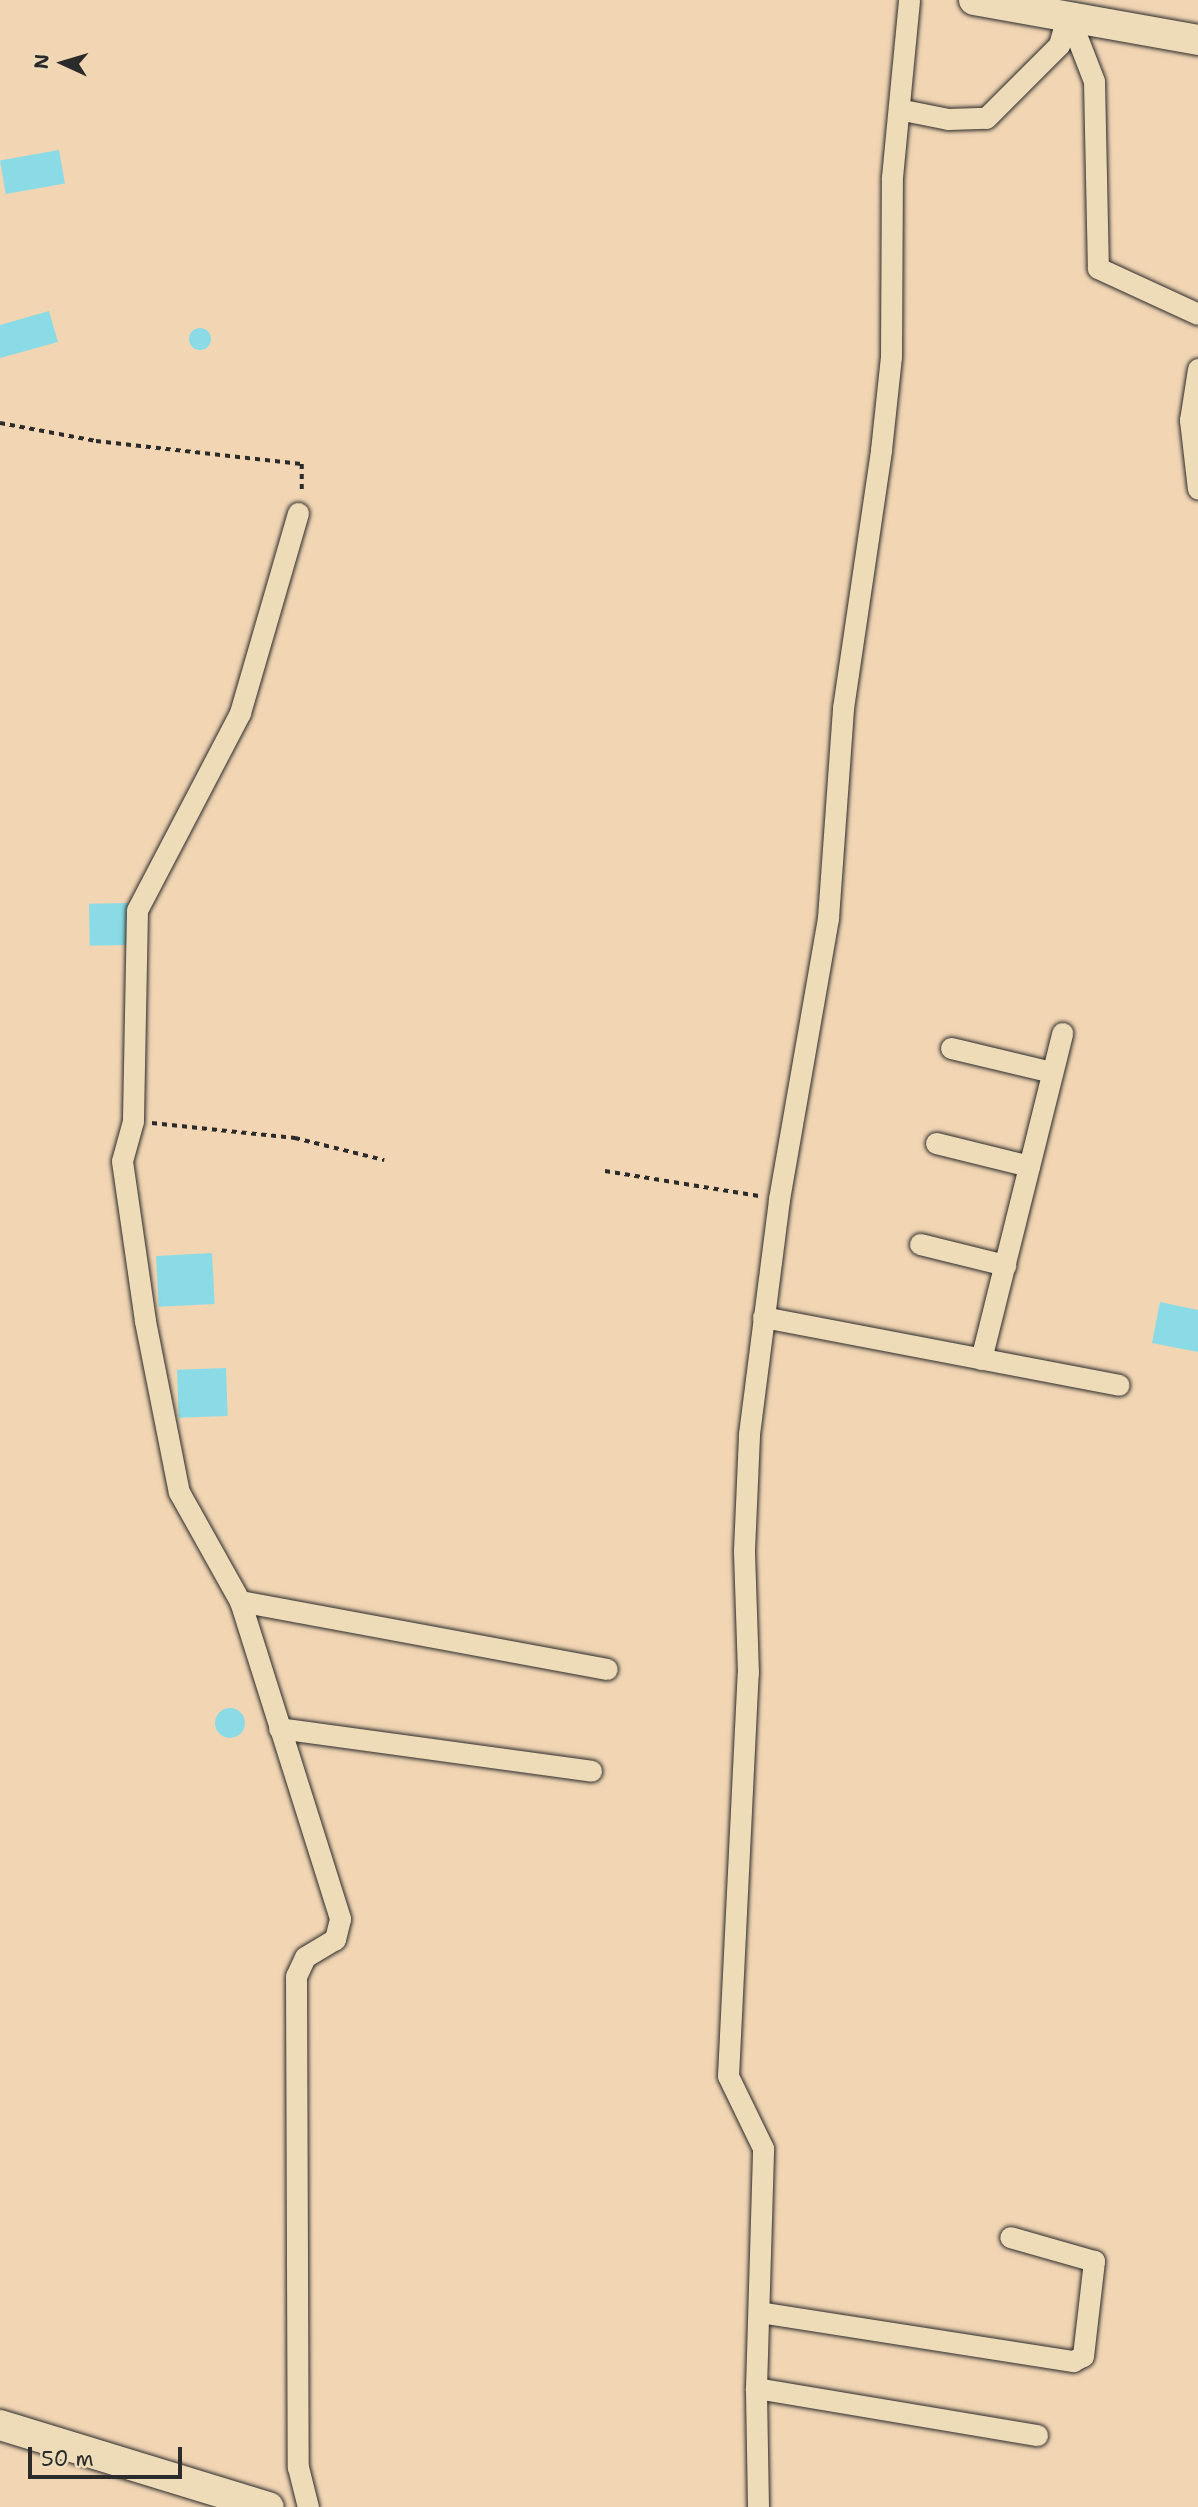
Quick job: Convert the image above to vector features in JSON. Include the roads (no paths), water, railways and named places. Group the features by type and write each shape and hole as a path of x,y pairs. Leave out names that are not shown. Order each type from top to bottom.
{"main road":[{"path":"974,0 1068,14 1198,40"},
{"path":"0,2425 269,2507"}],"street":[{"path":"758,2507 756,2388 763,2148 728,2076 748,1673 744,1537 763,1317 779,1199 828,918 843,708 881,450 891,356 892,177 903,110 909,0"},
{"path":"903,110 948,120 986,118 1059,45 1068,14"},
{"path":"1068,14 1094,81 1098,268 1198,314"},
{"path":"1198,369 1190,420 1198,489"},
{"path":"298,513 240,713 137,910 133,1121 122,1161 125,1191 179,1492 240,1601 340,1919 335,1939 305,1957 296,1976 298,2467 308,2507"},
{"path":"981,1359 1062,1033"},
{"path":"951,1048 1052,1072"},
{"path":"936,1143 1029,1166"},
{"path":"920,1244 1005,1265"},
{"path":"763,1317 1119,1385"},
{"path":"240,1601 607,1669"},
{"path":"279,1728 591,1771"},
{"path":"759,2312 1073,2361 1083,2356 1094,2261 1010,2237"},
{"path":"756,2388 1037,2435"}],"water":[{"path":"59,150 65,183 6,194 0,160"},
{"path":"49,311 58,342 0,358 0,325"},
{"path":"200,328 210,335 211,339 204,349 200,350 190,343 189,339 196,329"},
{"path":"128,903 129,945 90,946 89,904"},
{"path":"212,1253 215,1304 159,1307 156,1256"},
{"path":"1160,1302 1198,1310 1198,1352 1152,1343"},
{"path":"226,1368 228,1416 179,1418 177,1370"},
{"path":"230,1708 241,1712 245,1723 241,1734 230,1738 219,1734 215,1723 219,1712"}]}
